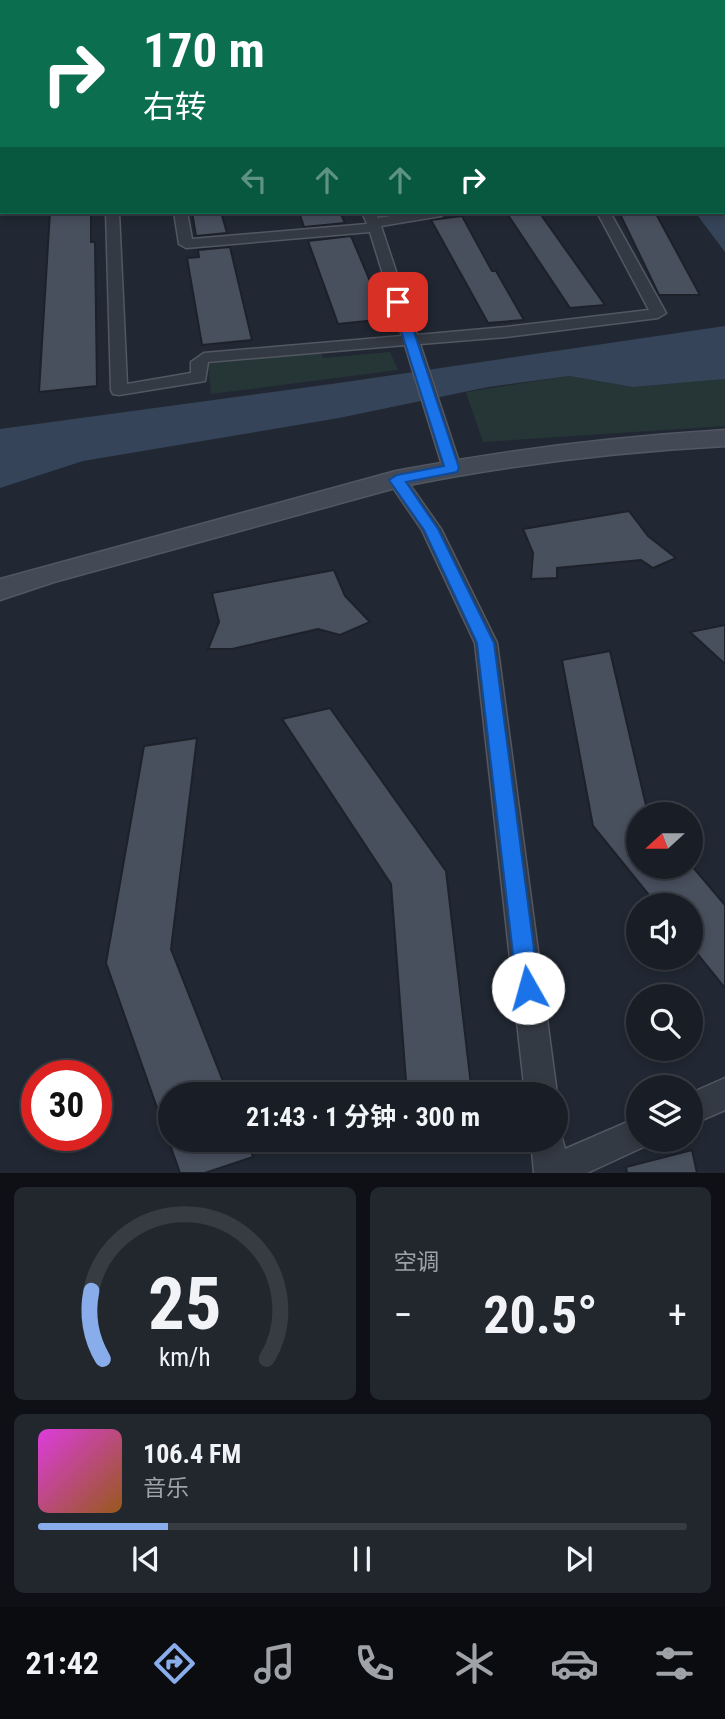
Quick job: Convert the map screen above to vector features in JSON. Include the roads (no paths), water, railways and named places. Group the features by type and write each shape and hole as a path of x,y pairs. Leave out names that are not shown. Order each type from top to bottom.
{"street":[{"path":"112,214 119,390 200,377 199,362 204,358 410,338 506,332 658,313 605,214"},
{"path":"180,214 186,244 424,214"},
{"path":"372,220 452,468"},
{"path":"0,590 45,575 397,480 452,468 624,443 725,438"},
{"path":"397,480 431,529 485,643 540,1082"},
{"path":"703,1104 725,1094"},
{"path":"549,1152 551,1172 626,1139"}],"water":[{"path":"696,214 725,214 725,252"},
{"path":"725,326 725,379 633,387 569,376 488,387 339,418 83,461 0,488 0,429 346,382"}]}
